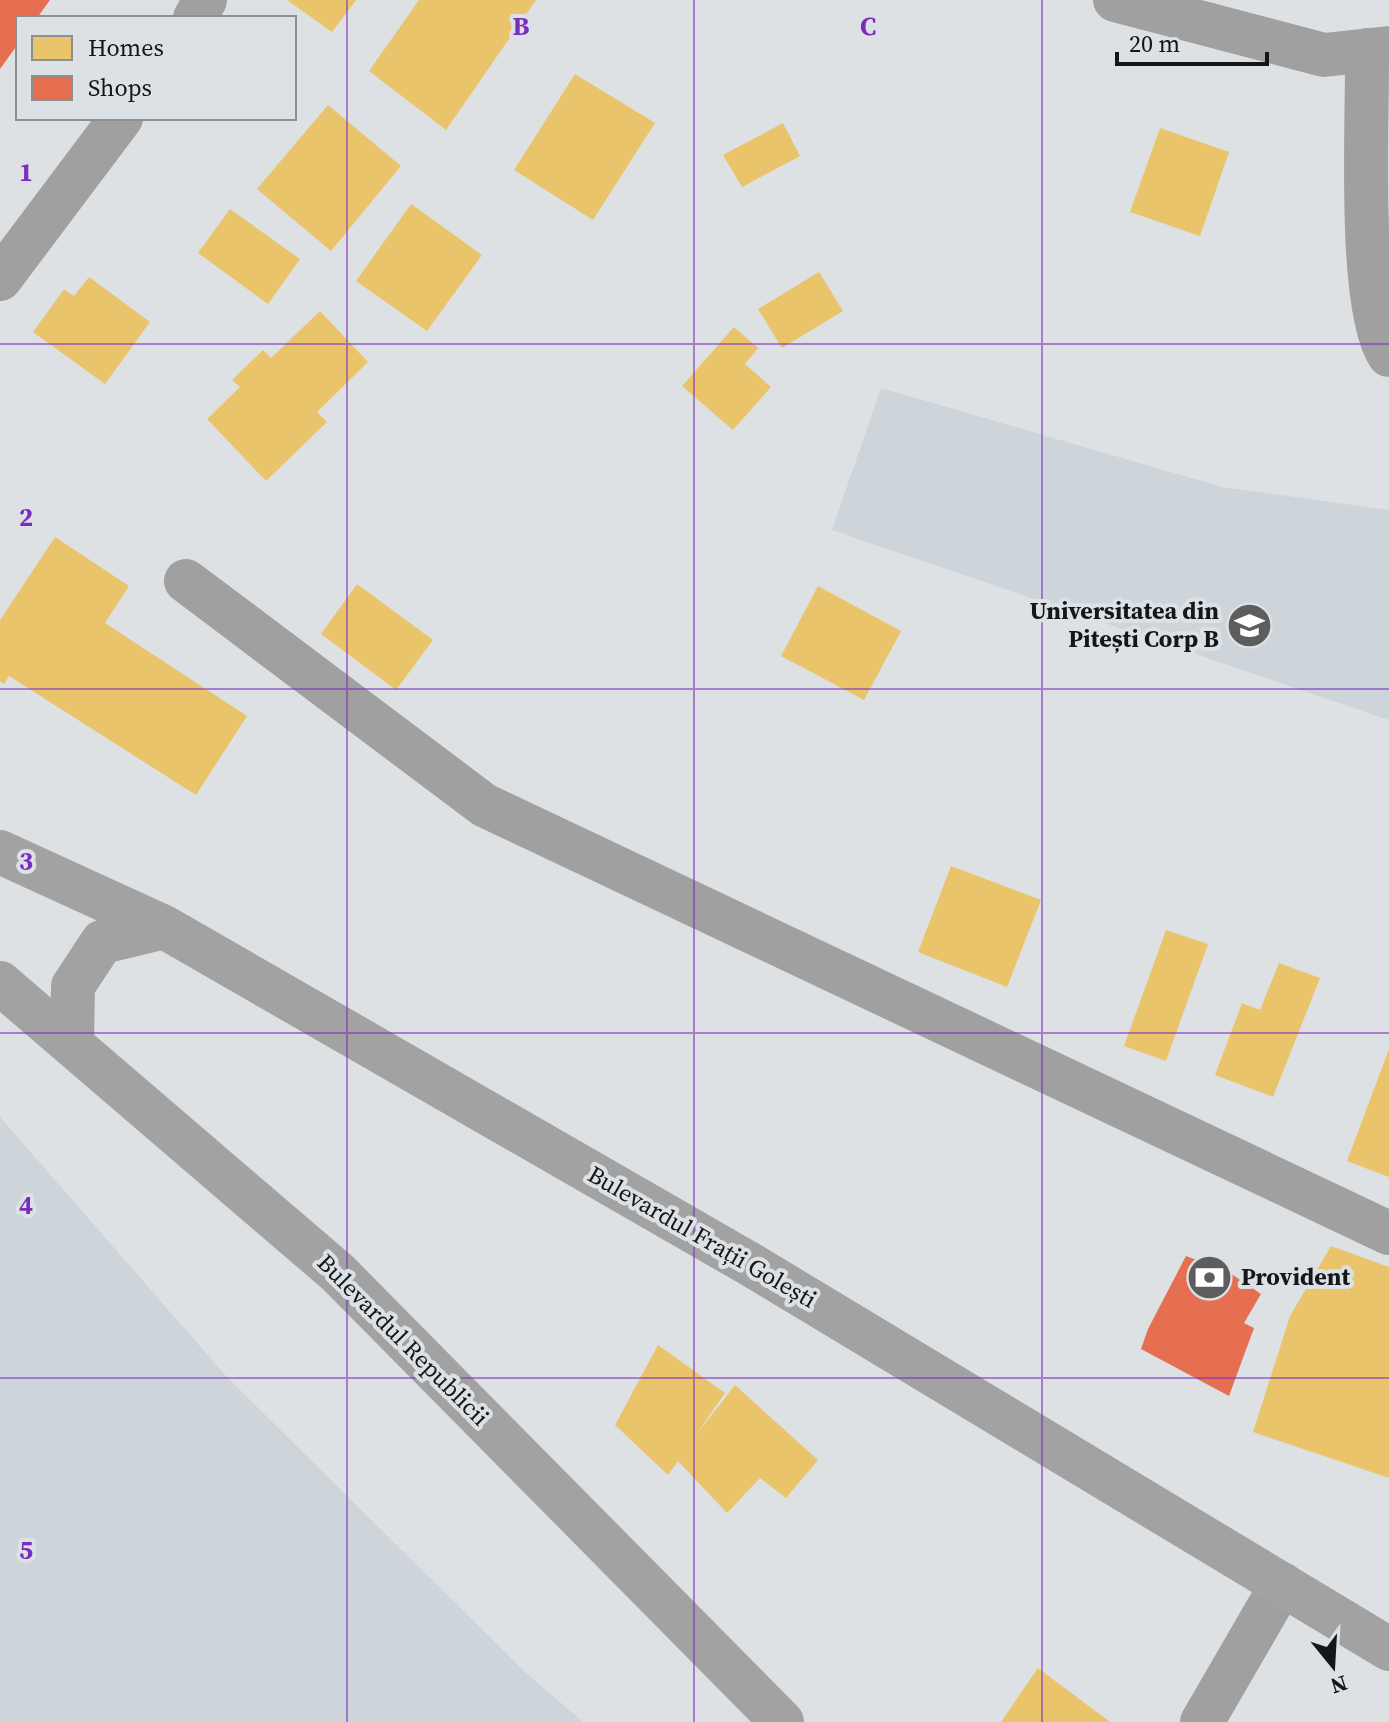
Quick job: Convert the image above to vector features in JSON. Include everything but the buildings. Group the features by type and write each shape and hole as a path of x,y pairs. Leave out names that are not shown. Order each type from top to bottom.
{"main road":[{"name":"Bulevardul Frații Golești","path":"0,852 164,927 748,1263 1282,1584 1386,1638"},
{"path":"72,1042 73,986 102,942 164,927"},
{"name":"Bulevardul Republicii","path":"0,983 338,1273 782,1722"}],"street":[{"path":"1115,0 1324,55 1378,49 1369,273 1382,344 1389,355"},
{"path":"0,279 119,120"},
{"path":"186,581 484,805 1389,1233"},
{"path":"1202,1722 1282,1584"}],"shaded area":[{"name":"Universitatea din Pitești Corp B","path":"881,388 1222,487 1389,510 1389,720 832,530"},
{"path":"0,1117 225,1375 524,1671 583,1722 0,1722"}],"place":[{"name":"Universitatea din Pitești Corp B","path":"1250,625"},
{"name":"Provident","path":"1210,1277"}]}
